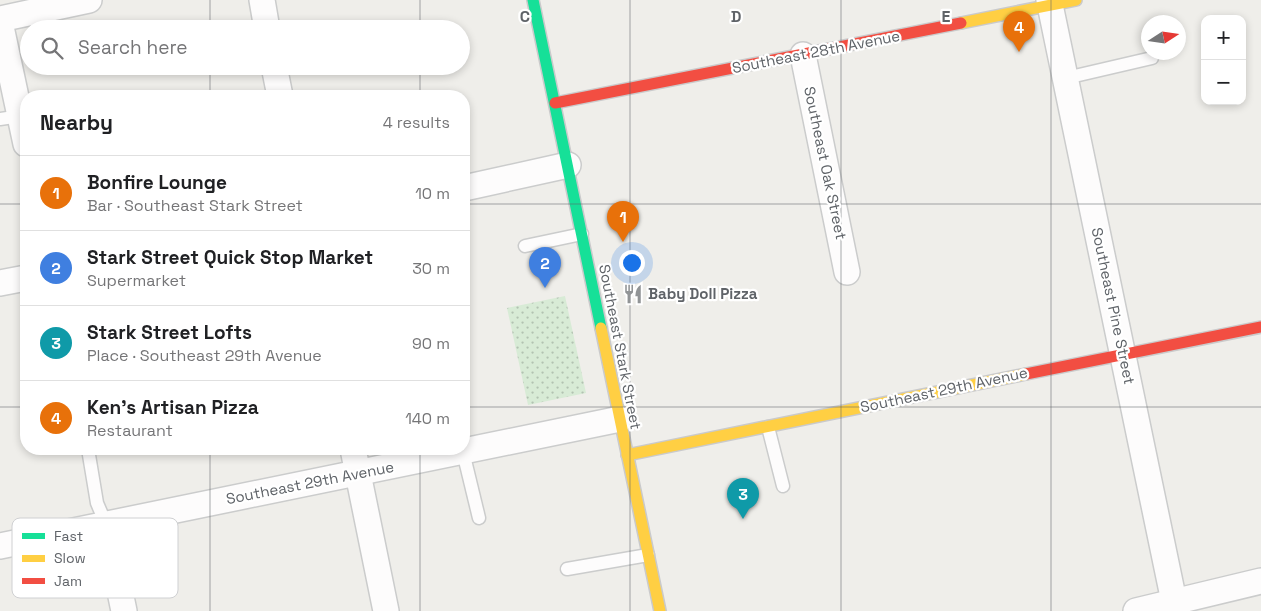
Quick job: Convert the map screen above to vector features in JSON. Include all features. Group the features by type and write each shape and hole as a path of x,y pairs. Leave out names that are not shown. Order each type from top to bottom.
{"street":[{"path":"20,134 10,118 0,20 89,0"},
{"path":"262,0 265,20"},
{"name":"Southeast Stark Street","path":"533,0 660,611"},
{"name":"Southeast 28th Avenue","path":"555,103 803,55 1050,3 1076,0"},
{"name":"Southeast Pine Street","path":"1050,3 1175,606"},
{"name":"Southeast Oak Street","path":"803,55 847,272"},
{"path":"276,75 279,90"},
{"path":"470,187 568,166"},
{"path":"0,283 20,279"},
{"name":"Southeast 29th Avenue","path":"627,455 1261,327"},
{"name":"Southeast 29th Avenue","path":"470,451 620,420"},
{"path":"354,455 386,611"},
{"name":"Southeast 29th Avenue","path":"136,518 449,455"},
{"path":"1136,611 1175,606 1261,581"},
{"path":"121,598 124,611"}],"lane":[{"path":"1066,78 1143,60"},
{"path":"525,246 582,234"},
{"path":"768,426 783,486"},
{"path":"89,455 98,503 104,518"},
{"path":"464,455 479,518"},
{"path":"566,569 648,554"}],"green space":[{"path":"565,296 586,393 528,405 507,308"}],"traffic: fast":[{"path":"533,0 601,328"}],"traffic: slow":[{"path":"961,23 1076,0"},
{"path":"601,328 660,611"},
{"path":"627,455 1026,374"}],"traffic: jam":[{"path":"555,103 961,23"},
{"path":"1026,374 1261,327"}],"place":[{"name":"Ken's Artisan Pizza","path":"1019,52"},
{"name":"Bonfire Lounge","path":"623,242"},
{"name":"Stark Street Quick Stop Market","path":"545,288"},
{"name":"Baby Doll Pizza","path":"633,294"},
{"name":"Stark Street Lofts","path":"743,519"}]}
